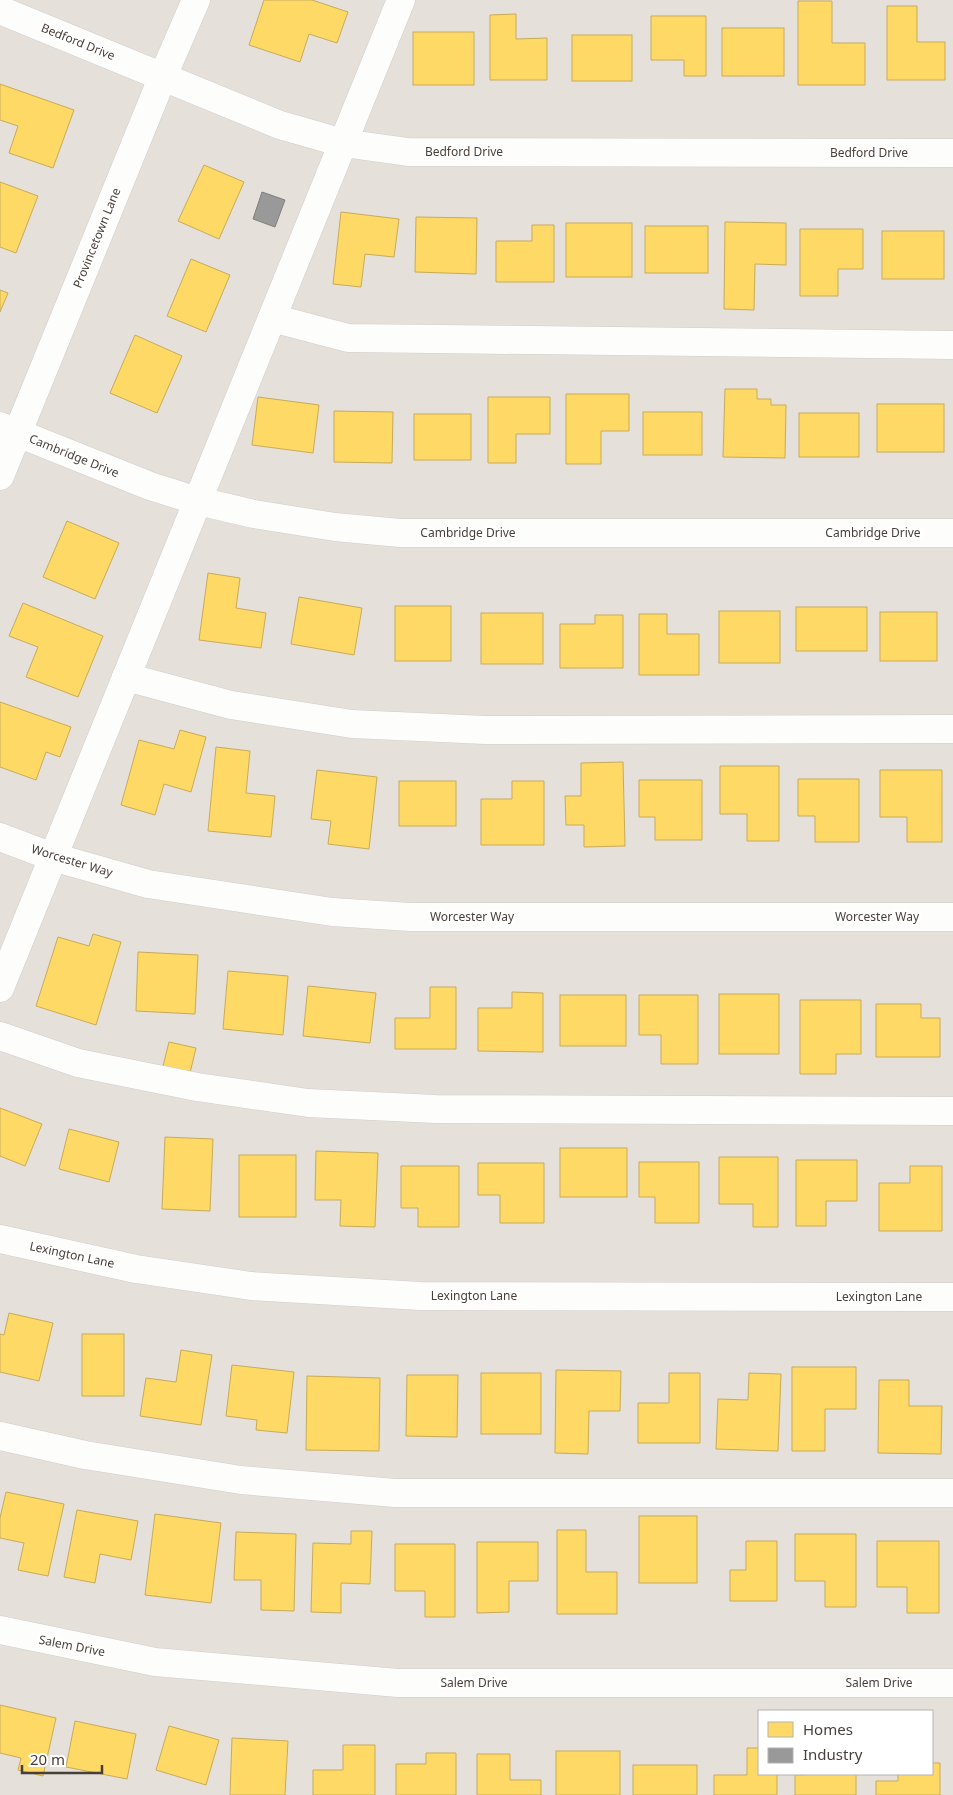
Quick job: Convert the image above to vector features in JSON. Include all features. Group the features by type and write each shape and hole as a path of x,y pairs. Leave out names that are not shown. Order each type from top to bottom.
{"street":[{"name":"Provincetown Lane","path":"0,476 9,430 196,0"},
{"path":"0,988 401,0"},
{"name":"Bedford Drive","path":"0,10 280,125 343,143 408,152 953,153"},
{"path":"272,318 348,338 953,345"},
{"name":"Cambridge Drive","path":"9,430 150,486 198,501 254,514 335,527 400,533 953,534"},
{"path":"126,677 231,704 352,724 485,730 953,729"},
{"name":"Worcester Way","path":"0,837 53,857 148,884 332,912 410,917 953,917"},
{"path":"0,1036 78,1063 197,1087 308,1103 435,1109 953,1111"},
{"name":"Lexington Lane","path":"0,1239 136,1269 251,1286 420,1296 953,1297"},
{"path":"0,1436 86,1455 241,1480 395,1493 953,1493"},
{"name":"Salem Drive","path":"0,1630 156,1662 398,1682 953,1683"}],"shaded area":[{"path":"0,0 953,0 953,1795 0,1795"}],"building: Homes":[{"path":"264,0 312,0 348,12 337,43 309,34 300,62 249,45"},
{"path":"798,1 832,1 832,43 865,43 865,85 798,85"},
{"path":"887,6 917,6 917,42 945,42 945,80 887,80"},
{"path":"516,14 516,39 547,38 547,80 490,80 490,15"},
{"path":"651,16 706,16 706,76 684,76 684,60 651,60"},
{"path":"722,28 784,28 784,76 722,76"},
{"path":"413,32 474,32 474,85 413,85"},
{"path":"572,35 632,35 632,81 572,81"},
{"path":"0,84 74,110 53,168 9,153 18,126 0,120"},
{"path":"204,165 244,182 219,239 178,221"},
{"path":"0,182 38,196 16,253 0,247"},
{"path":"341,212 399,219 394,257 365,254 361,287 333,284"},
{"path":"416,217 477,218 476,274 415,272"},
{"path":"725,222 786,223 786,265 755,264 754,310 724,309"},
{"path":"566,223 632,223 632,277 566,277"},
{"path":"532,225 554,225 554,282 496,282 496,241 532,241"},
{"path":"645,226 708,226 708,273 645,273"},
{"path":"800,229 863,229 863,269 838,269 838,296 800,296"},
{"path":"882,231 944,231 944,279 882,279"},
{"path":"191,259 230,275 206,332 167,316"},
{"path":"0,290 8,293 0,312"},
{"path":"135,335 182,356 157,413 110,393"},
{"path":"725,389 757,389 757,399 771,399 771,405 786,405 785,458 723,457"},
{"path":"566,394 629,394 629,431 601,431 601,464 566,464"},
{"path":"258,397 319,405 313,453 252,445"},
{"path":"488,397 550,397 550,434 516,434 516,463 488,463"},
{"path":"877,404 944,404 944,452 877,452"},
{"path":"334,411 393,412 392,463 334,462"},
{"path":"643,412 702,412 702,455 643,455"},
{"path":"799,413 859,413 859,457 799,457"},
{"path":"414,414 471,414 471,460 414,460"},
{"path":"67,521 119,543 95,599 43,577"},
{"path":"208,573 240,578 236,608 266,613 261,648 199,640"},
{"path":"299,597 362,608 354,655 291,644"},
{"path":"23,603 103,636 78,697 26,677 38,647 9,636"},
{"path":"395,606 451,606 451,661 395,661"},
{"path":"796,607 867,607 867,651 796,651"},
{"path":"719,611 780,611 780,663 719,663"},
{"path":"880,612 937,612 937,661 880,661"},
{"path":"481,613 543,613 543,664 481,664"},
{"path":"639,614 667,614 667,634 699,634 699,675 639,675"},
{"path":"595,615 623,615 623,668 560,668 560,624 595,624"},
{"path":"0,702 71,727 60,757 46,752 36,780 0,767"},
{"path":"180,730 206,737 191,792 164,784 155,815 121,805 139,740 174,749"},
{"path":"216,747 250,751 246,793 275,796 271,837 208,831"},
{"path":"623,762 625,846 584,847 584,825 566,825 565,796 581,796 581,763"},
{"path":"720,766 779,766 779,841 747,841 747,814 720,814"},
{"path":"317,770 377,777 369,849 328,844 331,821 311,819"},
{"path":"880,770 942,770 942,842 907,842 907,817 880,817"},
{"path":"798,779 859,779 859,842 815,842 815,816 798,816"},
{"path":"639,780 702,780 702,840 655,840 655,817 639,817"},
{"path":"399,781 456,781 456,826 399,826"},
{"path":"512,781 544,781 544,845 481,845 481,799 512,799"},
{"path":"93,934 121,942 96,1025 36,1006 58,937 89,946"},
{"path":"138,952 198,955 195,1014 136,1011"},
{"path":"228,971 288,976 283,1035 223,1029"},
{"path":"308,986 376,993 370,1043 303,1036"},
{"path":"430,987 456,987 456,1049 395,1049 395,1018 430,1018"},
{"path":"512,992 543,993 543,1052 478,1051 478,1008 512,1008"},
{"path":"719,994 779,994 779,1054 719,1054"},
{"path":"560,995 626,995 626,1046 560,1046"},
{"path":"639,995 698,995 698,1064 661,1064 661,1035 639,1035"},
{"path":"800,1000 861,1000 861,1054 836,1054 836,1074 800,1074"},
{"path":"876,1004 921,1004 921,1018 940,1018 940,1057 876,1057"},
{"path":"169,1042 196,1048 190,1073 163,1066"},
{"path":"0,1108 42,1124 25,1166 0,1156"},
{"path":"69,1129 119,1142 109,1182 59,1169"},
{"path":"165,1137 213,1139 210,1211 162,1209"},
{"path":"560,1148 627,1148 627,1197 560,1197"},
{"path":"316,1151 378,1153 375,1227 340,1226 341,1200 315,1200"},
{"path":"239,1155 296,1155 296,1217 239,1217"},
{"path":"719,1157 778,1157 778,1227 753,1227 753,1204 719,1204"},
{"path":"796,1160 857,1160 857,1201 826,1201 826,1226 796,1226"},
{"path":"639,1162 699,1162 699,1223 655,1223 655,1197 639,1197"},
{"path":"478,1163 544,1163 544,1223 500,1223 500,1195 478,1195"},
{"path":"401,1166 459,1166 459,1227 418,1227 418,1208 401,1208"},
{"path":"910,1166 942,1166 942,1231 879,1231 879,1183 910,1183"},
{"path":"9,1313 53,1323 39,1381 0,1372 0,1334 4,1335"},
{"path":"82,1334 124,1334 124,1396 82,1396"},
{"path":"181,1350 212,1355 201,1425 140,1416 146,1378 176,1382"},
{"path":"232,1365 294,1372 287,1433 256,1430 257,1420 226,1416"},
{"path":"792,1367 856,1367 856,1409 825,1409 825,1451 792,1451"},
{"path":"556,1370 621,1371 620,1411 589,1411 588,1454 555,1453"},
{"path":"481,1373 541,1373 541,1434 481,1434"},
{"path":"669,1373 700,1373 700,1443 638,1443 638,1403 669,1403"},
{"path":"749,1373 781,1374 778,1451 716,1449 718,1399 748,1400"},
{"path":"407,1375 458,1375 457,1437 406,1436"},
{"path":"307,1376 380,1378 379,1451 306,1450"},
{"path":"879,1380 909,1380 909,1406 942,1406 941,1454 878,1453"},
{"path":"6,1492 64,1504 48,1576 18,1570 24,1543 0,1538 0,1518"},
{"path":"77,1510 138,1521 131,1560 100,1554 95,1583 64,1577"},
{"path":"155,1514 221,1523 211,1603 145,1595"},
{"path":"639,1516 697,1516 697,1583 639,1583"},
{"path":"557,1530 586,1530 586,1572 617,1572 617,1614 557,1614"},
{"path":"351,1531 372,1531 370,1584 341,1583 341,1613 311,1612 313,1543 351,1544"},
{"path":"236,1532 296,1534 294,1611 261,1610 261,1580 234,1580"},
{"path":"795,1534 856,1534 856,1607 825,1607 825,1581 795,1581"},
{"path":"746,1541 777,1541 777,1601 730,1601 730,1570 746,1570"},
{"path":"877,1541 939,1541 939,1613 907,1613 907,1587 877,1587"},
{"path":"477,1542 538,1542 538,1581 509,1581 509,1612 477,1613"},
{"path":"395,1544 455,1544 455,1617 425,1617 425,1591 395,1591"},
{"path":"0,1705 56,1718 43,1776 18,1770 21,1758 0,1753"},
{"path":"75,1721 136,1734 127,1779 66,1767"},
{"path":"169,1726 219,1740 206,1785 156,1770"},
{"path":"232,1738 288,1741 285,1795 230,1795"},
{"path":"343,1745 375,1745 375,1795 313,1795 313,1770 343,1770"},
{"path":"747,1748 758,1748 758,1775 777,1775 777,1795 714,1795 714,1775 747,1775"},
{"path":"556,1751 620,1751 620,1795 556,1795"},
{"path":"426,1753 456,1753 456,1795 396,1795 396,1764 426,1764"},
{"path":"477,1754 510,1754 510,1780 541,1780 541,1795 477,1795"},
{"path":"933,1763 940,1763 940,1795 876,1795 876,1781 898,1781 898,1775 933,1775"},
{"path":"633,1765 697,1765 697,1795 633,1795"},
{"path":"795,1775 856,1775 856,1795 795,1795"}],"building: Industry":[{"path":"262,192 285,200 275,227 253,219"}]}
